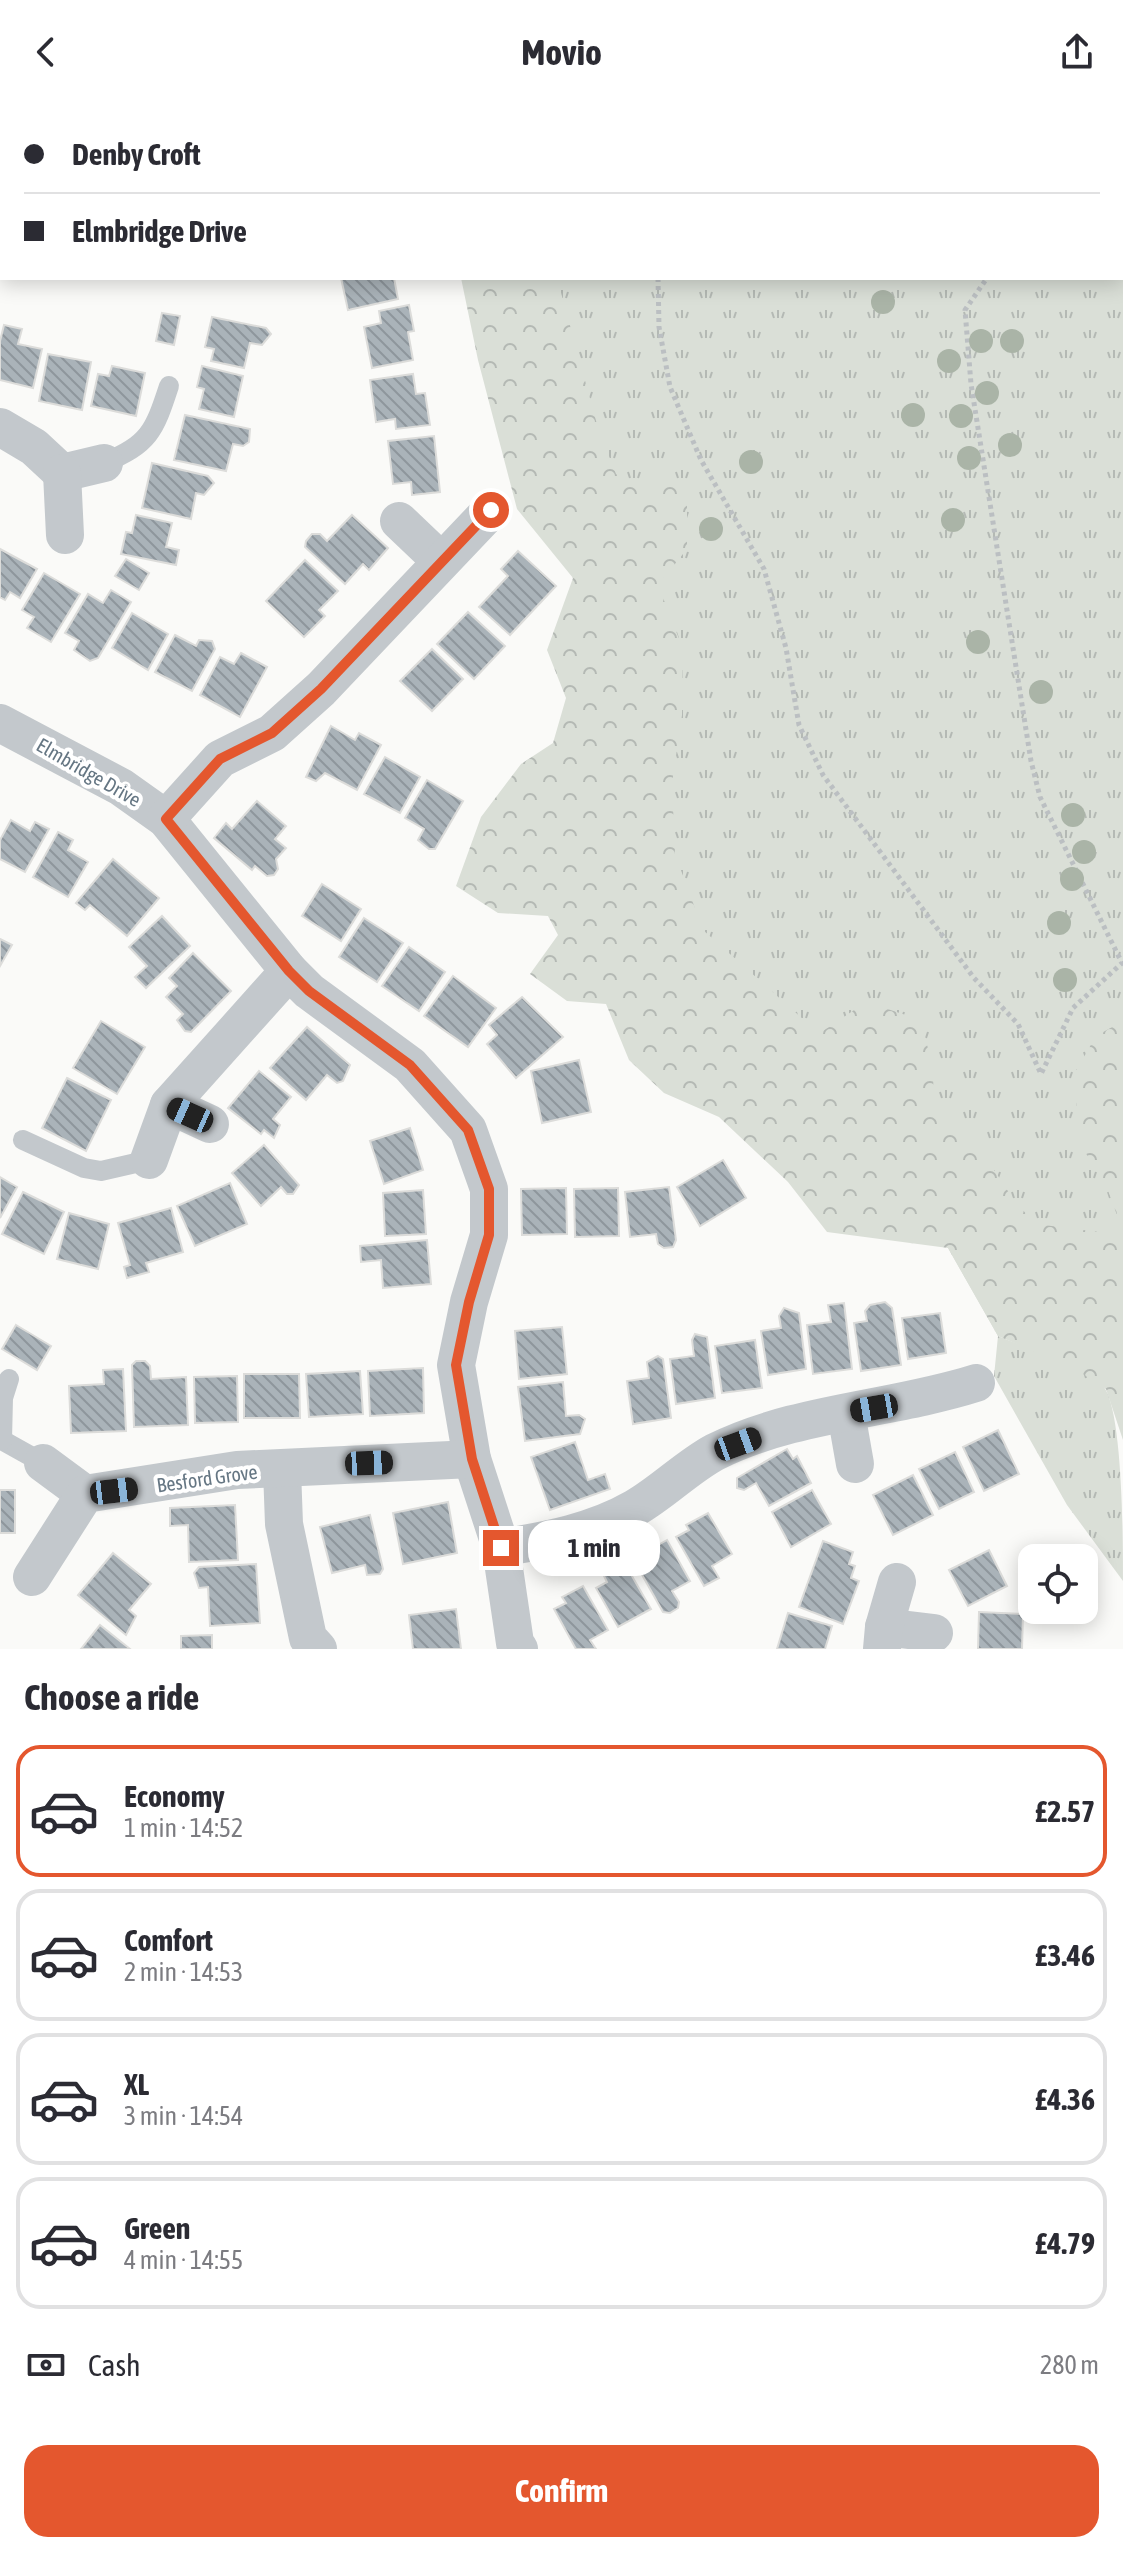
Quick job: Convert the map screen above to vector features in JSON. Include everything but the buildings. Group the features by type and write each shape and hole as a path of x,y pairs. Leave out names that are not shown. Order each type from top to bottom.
{"street":[{"path":"0,427 34,447 62,473 65,535"},
{"path":"62,473 104,463"},
{"path":"166,819 220,759 272,733 321,689 491,510"},
{"path":"399,521 441,561"},
{"name":"Elmbridge Drive","path":"0,723 121,787 166,819 289,971 309,991 410,1065 468,1130 489,1189 489,1235 469,1302 456,1365 472,1459 501,1548 515,1643 519,1649"},
{"path":"149,1160 169,1105 289,971"},
{"path":"169,1105 210,1124"},
{"path":"501,1548 569,1536 635,1508 715,1452 783,1428 930,1398 976,1383"},
{"path":"846,1413 855,1464"},
{"name":"Besford Grove","path":"85,1494 237,1470 472,1459"},
{"path":"32,1577 85,1494 43,1463"},
{"name":"Besford Grove","path":"282,1470 284,1524 303,1645"},
{"path":"897,1582 883,1638 934,1633"}],"lane":[{"path":"104,463 137,449 147,438 156,427 169,386"},
{"path":"23,1140 84,1168 101,1171 149,1160"},
{"path":"9,1379 3,1398 1,1439 43,1463"}],"path":[{"path":"658,280 659,327 670,387 701,460 764,569 786,648 799,725 823,775 974,978 1018,1024 1041,1074 1073,1008 1122,963 1040,797 1031,761 971,384 965,310 986,280"}],"green space":[{"path":"461,280 558,280 598,428 616,474 645,485 687,486 687,549 658,585 683,649 682,715 672,783 675,854 703,930 804,1020 823,1031 866,1002 921,1020 933,1069 934,1118 976,1142 1015,1202 1036,1224 1099,1232 1117,1215 1106,1185 1080,1144 1074,1074 1096,1036 1123,1021 1123,1440 1106,1389 1077,1370 998,1336 948,1248 827,1232 788,1182 719,1117 664,1093 629,1060 606,1004 567,1001 530,974 558,935 548,916 498,913 456,886 481,817 521,764 553,743 566,698 547,650 573,578 517,509 478,360"},
{"path":"520,280 1123,280 1123,1211 998,1336 948,1248 711,986 598,659"},
{"path":"998,1336 1067,1364 1104,1387 1115,1423 1118,1450 1123,1581 1067,1505 994,1376"}],"route":[{"path":"491,510 400,602 321,689 272,733 220,759 166,819 289,971 309,991 410,1065 468,1130 489,1189 489,1235 469,1302 456,1365 472,1459 501,1548"}]}
